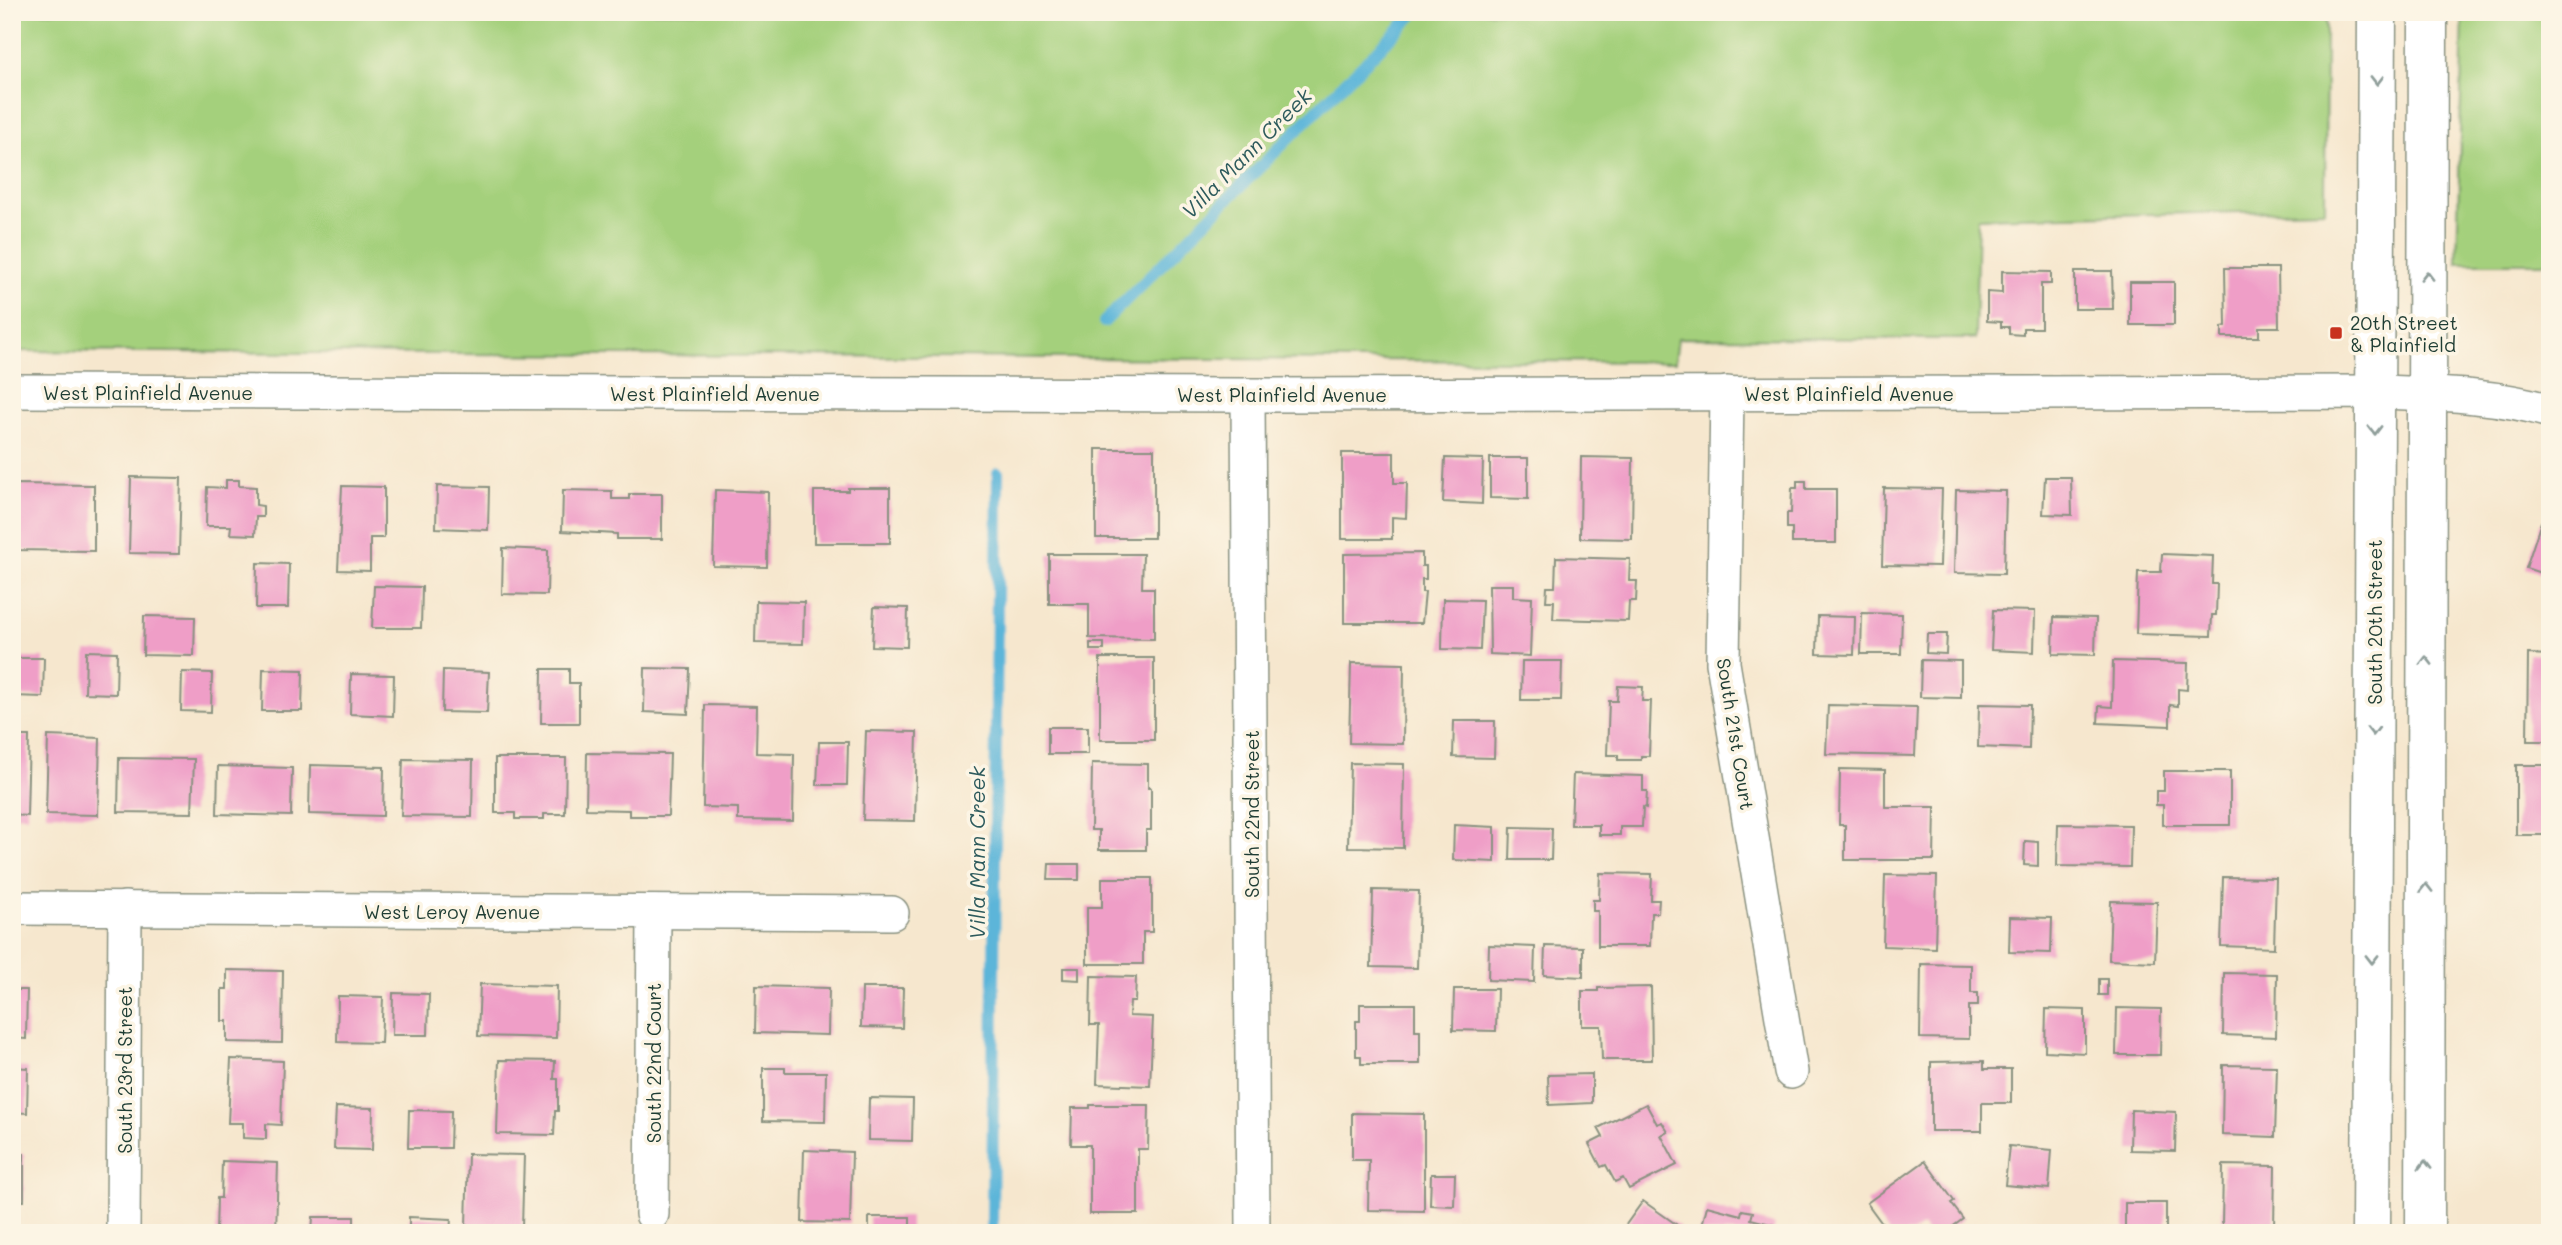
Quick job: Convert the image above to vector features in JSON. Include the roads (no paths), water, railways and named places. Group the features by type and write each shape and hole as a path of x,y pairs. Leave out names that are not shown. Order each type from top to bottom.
{"street":[{"name":"South 20th Street","path":"2371,1233 2377,12"},
{"path":"2425,1233 2428,12"},
{"name":"West Plainfield Avenue","path":"12,391 1248,395 2375,392 2427,393 2520,402 2550,411"},
{"name":"South 21st Court","path":"1727,393 1723,663 1791,1072"},
{"name":"South 22nd Street","path":"1248,395 1253,1233"},
{"name":"West Leroy Avenue","path":"12,908 892,913"},
{"name":"South 23rd Street","path":"123,1233 125,908"},
{"name":"South 22nd Court","path":"652,1214 654,912"}],"waterway":[{"name":"Villa Mann Creek","path":"1104,322 1416,12"},
{"name":"Villa Mann Creek","path":"992,1233 998,473"}],"place":[{"name":"20th Street & Plainfield","path":"2336,333"}]}
